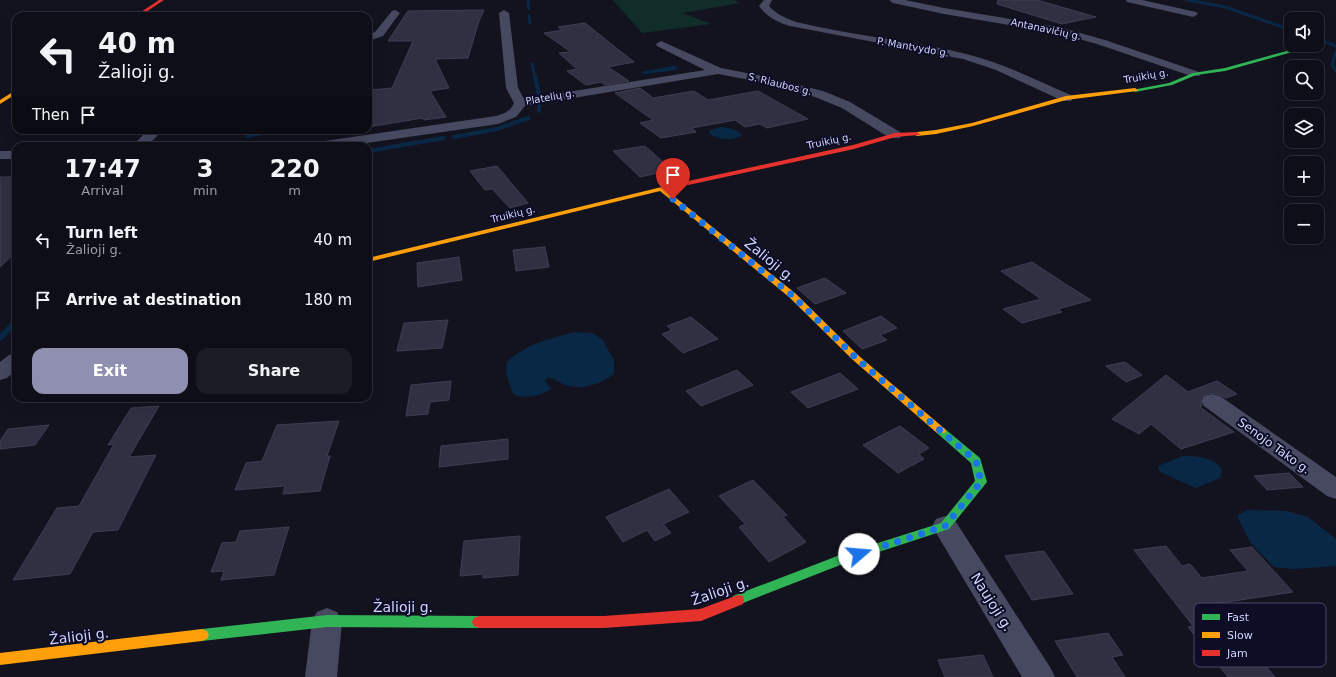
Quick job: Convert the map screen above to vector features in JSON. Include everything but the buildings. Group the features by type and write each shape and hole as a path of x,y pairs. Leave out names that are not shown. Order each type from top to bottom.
{"street":[{"path":"143,12 162,0"},
{"name":"P. Mantvydo g.","path":"768,0 764,6 767,11 788,22 978,60 1014,74 1067,98"},
{"name":"Antanavičių g.","path":"893,0 944,11 1059,30 1101,42 1195,74"},
{"path":"1130,0 1193,14"},
{"path":"372,37 379,34 395,13"},
{"path":"504,13 512,88 520,102"},
{"name":"S. Riaubos g.","path":"661,44 702,65 718,71 762,79 819,94 846,105 895,135"},
{"name":"Truikių g.","path":"372,259 661,189 854,147 895,135 928,133 991,120 1067,98 1117,93 1170,84 1195,74 1286,52"},
{"name":"Platelių g.","path":"346,142 498,120 513,114 519,108 520,102 718,71"},
{"path":"143,142 152,134"},
{"path":"0,156 12,155"},
{"name":"Žalioji g.","path":"0,659 327,621 604,622 701,615 844,558 945,526 981,482 976,461 856,358 792,295 661,189"},
{"path":"0,373 12,362"},
{"name":"Senojo Tako g.","path":"1212,401 1336,490"},
{"name":"Naujoji g.","path":"945,526 1039,677"},
{"path":"321,677 327,621"}],"green space":[{"path":"613,0 734,0 740,3 683,13 711,24 642,33"}],"water":[{"path":"673,66 677,67 676,70 646,74 641,73 641,72"},
{"path":"722,127 733,129 742,135 725,139 709,134 710,130"},
{"path":"246,134 267,134 248,138 245,138"},
{"path":"575,332 592,333 602,339 614,360 614,374 593,385 581,387 566,385 548,377 545,381 551,389 546,392 528,397 513,394 506,373 507,362 523,350 539,342"},
{"path":"1183,456 1205,458 1215,462 1222,470 1220,478 1196,488 1160,472 1158,466"},
{"path":"1248,510 1286,511 1308,517 1336,539 1336,566 1292,569 1274,567 1250,542 1237,516"}],"waterway":[{"path":"528,0 529,9"},
{"path":"1187,0 1225,7 1284,28"},
{"path":"529,16 530,23"},
{"path":"1324,42 1336,46"},
{"path":"1336,52 1332,65 1336,71"},
{"path":"532,64 535,77"},
{"path":"535,76 539,95"},
{"path":"539,105 539,111"},
{"path":"454,137 497,129 528,118"},
{"path":"372,150 444,138"},
{"path":"0,338 12,326"}],"traffic: fast":[{"path":"1135,90 1170,84 1195,74 1225,69 1287,52"},
{"path":"738,600 844,558 945,526 981,482 976,461 941,431"},
{"path":"202,635 327,621 479,622"}],"traffic: slow":[{"path":"917,134 955,129 1066,98 1135,90"},
{"path":"0,102 12,94"},
{"path":"372,259 670,187"},
{"path":"661,189 792,295 856,358 941,431"},
{"path":"0,659 202,635"}],"traffic: jam":[{"path":"143,12 162,0"},
{"path":"670,187 854,147 895,135 917,134"},
{"path":"479,622 604,622 701,615 738,600"}],"route":[{"path":"673,199 792,295 856,358 976,461 981,482 945,526 859,554"}]}
